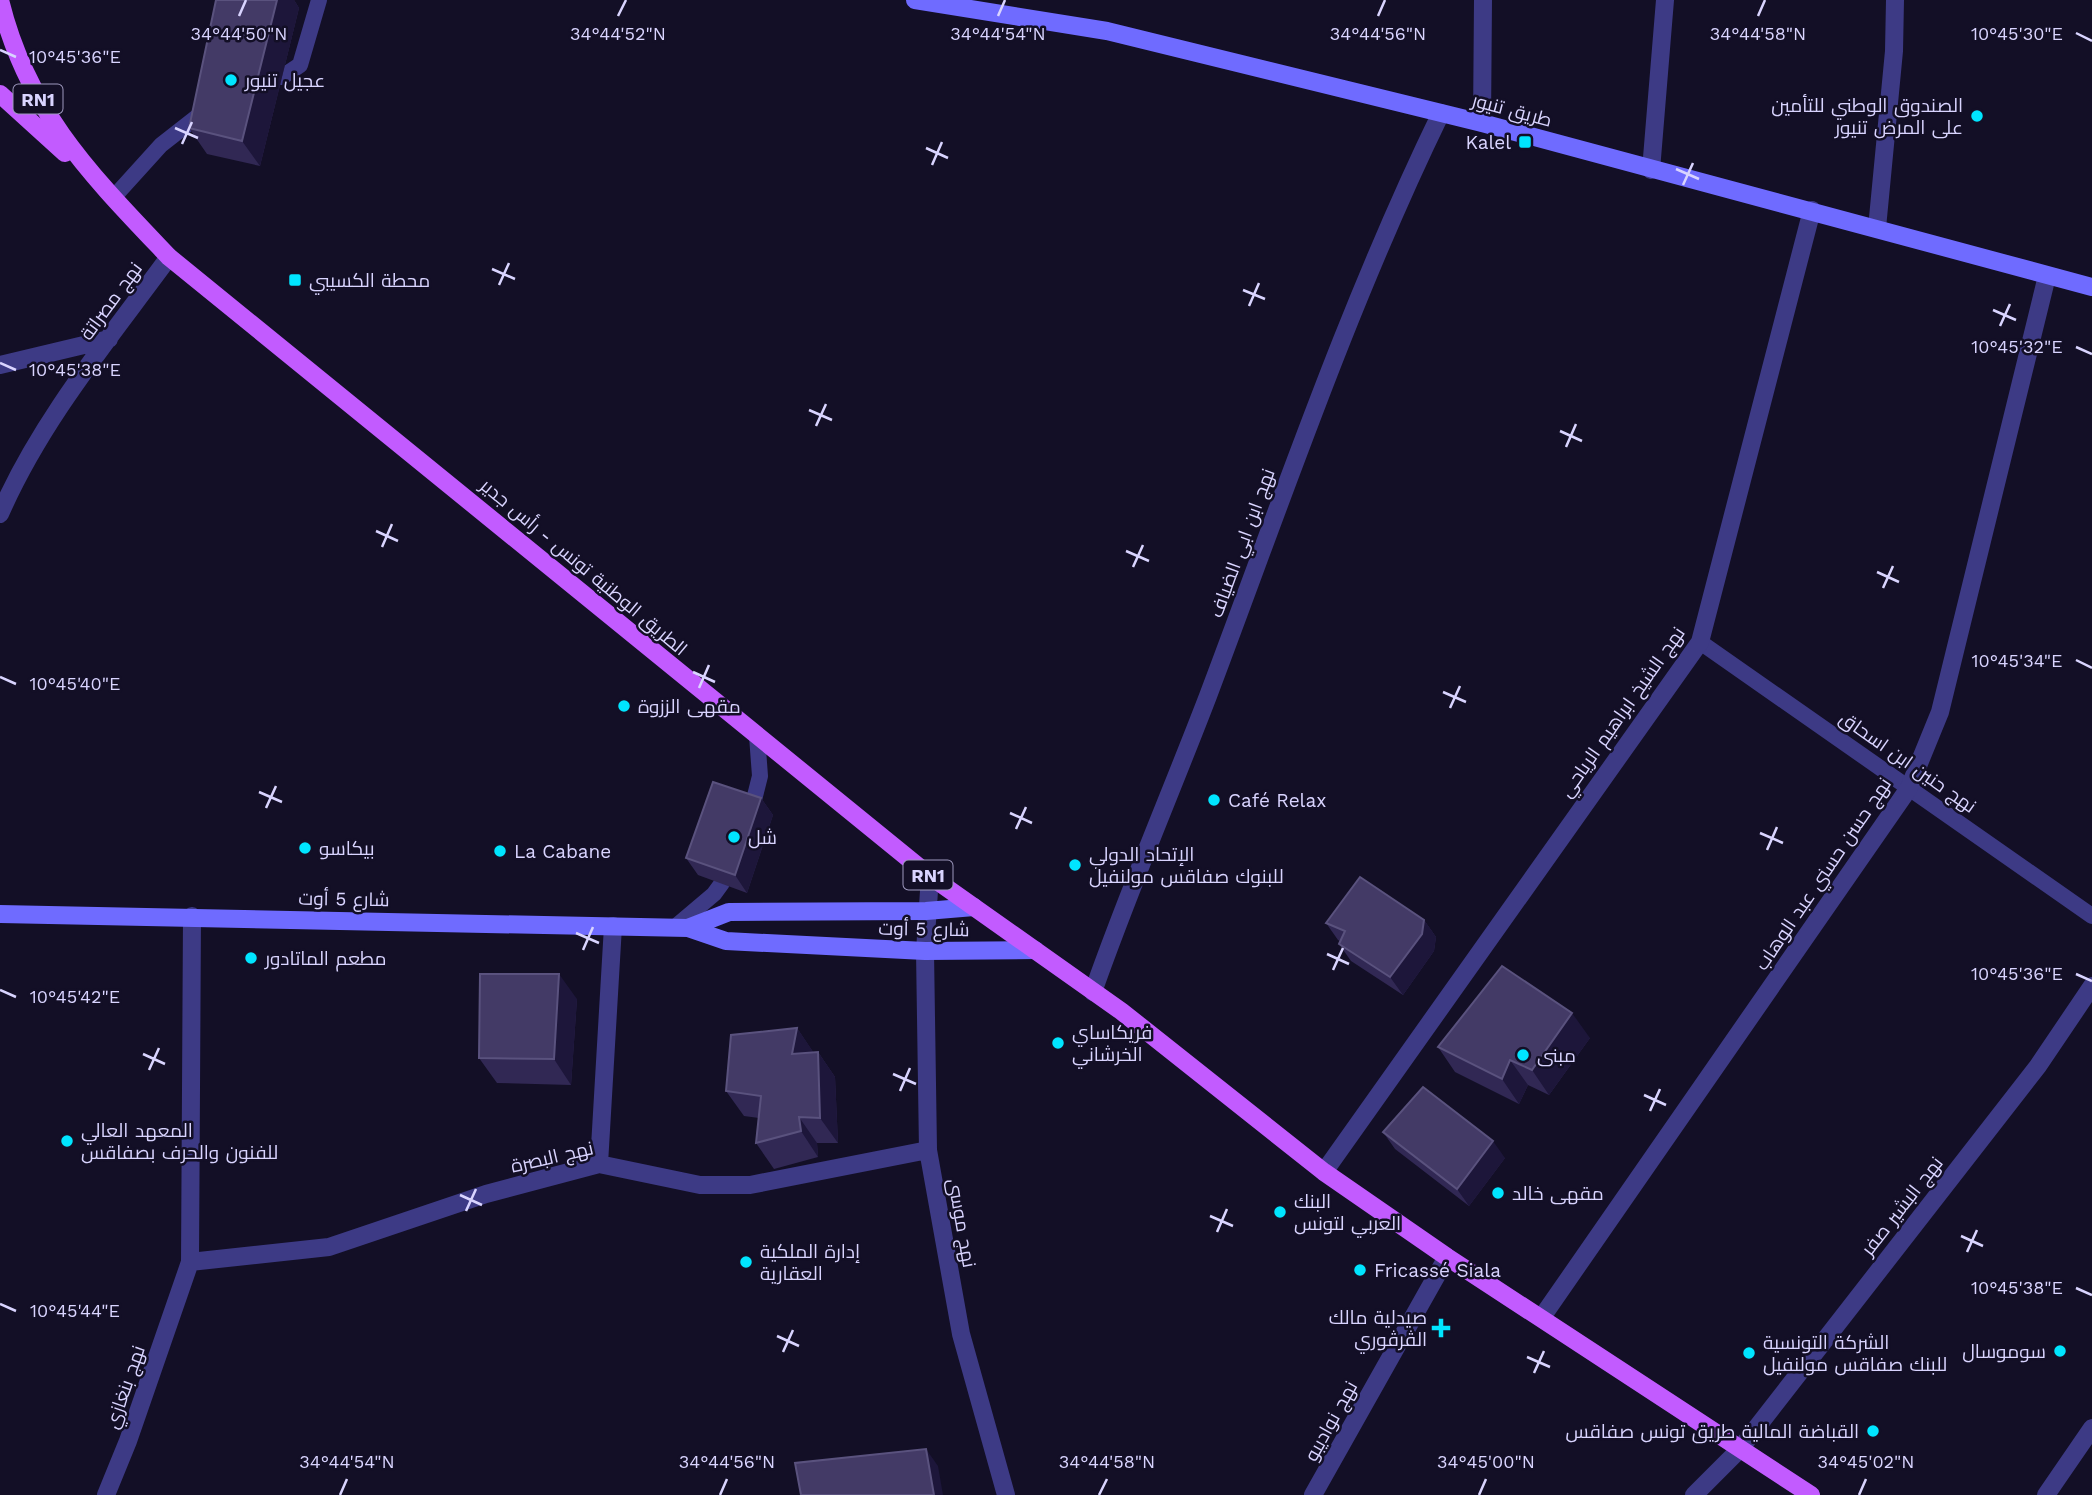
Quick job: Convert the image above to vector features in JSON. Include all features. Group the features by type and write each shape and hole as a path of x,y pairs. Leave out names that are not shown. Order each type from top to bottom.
{"main road":[{"name":"الطريق الوطنية تونس - رأس جدير","path":"0,0 6,25 29,82 60,136 113,198 169,257 930,876 1093,992 1324,1172 1447,1257 1811,1495"},
{"name":"طريق تنيور","path":"915,0 1107,31 1482,123 2092,287"},
{"name":"الطريق الوطنية تونس - رأس جدير","path":"0,94 101,184"},
{"name":"شارع 5 أوت","path":"681,928 729,912 926,911 974,907"},
{"name":"شارع 5 أوت","path":"0,914 681,928 726,941 925,951 1035,950"}],"street":[{"path":"1482,123 1483,0"},
{"path":"1651,170 1665,0"},
{"path":"1877,228 1894,51 1895,0"},
{"name":"نهج ابن ابي الضياف","path":"1093,992 1364,280 1441,113"},
{"name":"نهج الشيخ ابراهيم الرياحي","path":"1324,1172 1700,642 1812,210"},
{"name":"نهج مصراتة","path":"0,514 15,479 55,414 169,257"},
{"name":"نهج حسن حسني عبد الوهاب","path":"1542,1317 1909,788 1940,712 2047,276"},
{"path":"0,365 109,339"},
{"name":"نهج موسى","path":"930,876 925,951 928,1150 961,1334 1006,1495"},
{"name":"نهج بنغازي","path":"106,1495 128,1441 190,1262 192,916"},
{"path":"599,1164 613,926"},
{"name":"نهج البشير صفر","path":"1694,1495 1740,1449 2038,1066 2092,986"},
{"name":"نهج البصرة","path":"190,1262 329,1247 486,1194 599,1164 700,1185 750,1185 928,1150"},
{"name":"نهج نواديبو","path":"1313,1495 1447,1257"},
{"path":"2046,1495 2092,1428"}],"lane":[{"path":"282,77 299,65 307,48 319,0"},
{"path":"113,198 161,145 218,101"},
{"name":"نهج حنين ابن اسحاق","path":"1700,642 2092,916"},
{"path":"752,808 760,776 757,736"},
{"path":"681,928 722,884"}],"building":[{"path":"216,0 277,0 242,141 189,128"},
{"path":"713,782 761,798 735,875 686,858"},
{"path":"1360,877 1424,920 1422,934 1390,977 1339,944 1345,931 1326,923"},
{"path":"1502,966 1572,1013 1532,1070 1510,1060 1502,1079 1438,1047"},
{"path":"480,974 559,974 554,1059 479,1058"},
{"path":"797,1028 792,1054 818,1052 820,1118 799,1117 801,1131 756,1143 761,1096 726,1091 731,1035"},
{"path":"1423,1087 1493,1141 1457,1189 1383,1132"},
{"path":"926,1449 934,1495 801,1495 795,1463"}],"place":[{"name":"عجيل تنيور","path":"231,80"},
{"name":"الصندوق الوطني للتأمين على المرض تنيور","path":"1977,116"},
{"name":"Kalel","path":"1525,142"},
{"name":"محطة الكسيبي","path":"295,280"},
{"name":"مقهى الززوة","path":"624,706"},
{"name":"Café Relax","path":"1214,800"},
{"name":"شل","path":"734,837"},
{"name":"بيكاسو","path":"305,848"},
{"name":"La Cabane","path":"500,851"},
{"name":"الإتحاد الدولي للبنوك صفاقس مولنفيل","path":"1075,865"},
{"name":"مطعم الماتادور","path":"251,958"},
{"name":"فريكاساي الخرشاني","path":"1058,1043"},
{"name":"مبنى","path":"1523,1055"},
{"name":"المعهد العالي للفنون والحرف بصفاقس","path":"67,1141"},
{"name":"مقهى خالد","path":"1498,1193"},
{"name":"البنك العربي لتونس","path":"1280,1212"},
{"name":"إدارة الملكية العقارية","path":"746,1262"},
{"name":"Fricassé Siala","path":"1360,1270"},
{"name":"صيدلية مالك الڤرڤوري","path":"1441,1328"},
{"name":"سوموسال","path":"2060,1351"},
{"name":"الشركة التونسية للبنك صفاقس مولنفيل","path":"1749,1353"},
{"name":"القباضة المالية طريق تونس صفاقس","path":"1873,1431"}]}
